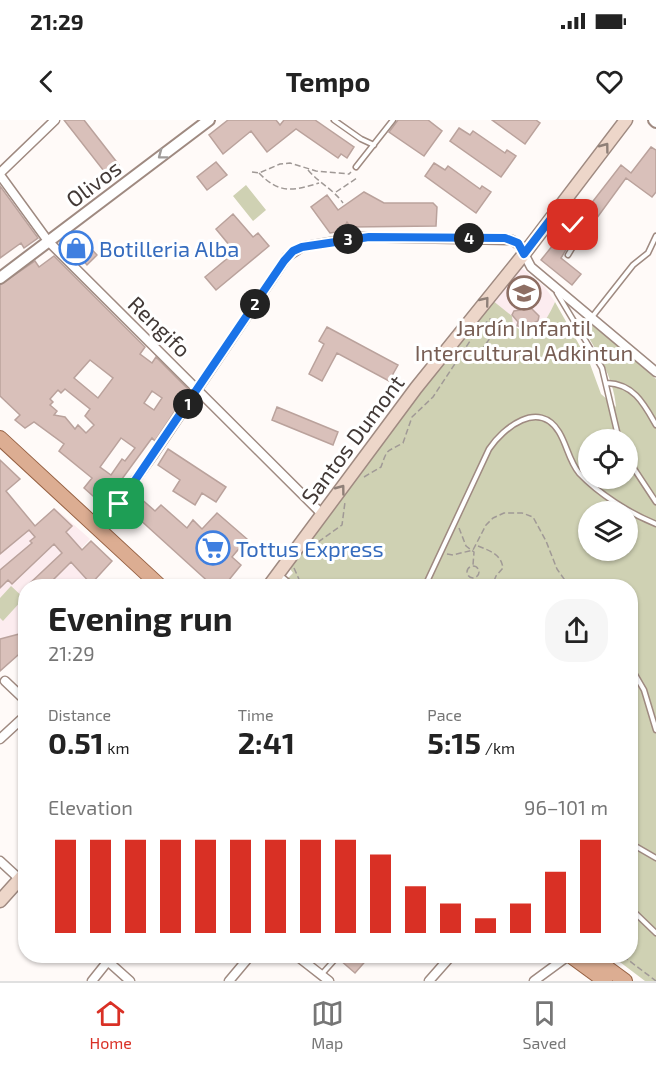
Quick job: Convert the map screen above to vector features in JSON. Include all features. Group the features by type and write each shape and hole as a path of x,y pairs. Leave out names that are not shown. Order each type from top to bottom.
{"main road":[{"name":"Santos Dumont","path":"274,579 450,343 524,254 626,120"},
{"path":"0,438 152,579"},
{"path":"0,901 18,884"},
{"path":"579,963 605,981"},
{"path":"601,963 625,981"}],"street":[{"path":"0,174 55,120"},
{"name":"Olivos","path":"0,278 209,120"},
{"name":"Rengifo","path":"0,174 48,241 322,514"},
{"path":"98,531 124,498 287,257 297,249 369,237 505,238 518,243 528,263 656,372"},
{"path":"4,681 18,691"},
{"path":"0,739 18,722"},
{"path":"0,861 18,874"},
{"path":"92,981 104,963"},
{"path":"114,963 130,981"},
{"path":"234,979 245,963"},
{"path":"306,963 325,978"},
{"path":"429,981 445,963"},
{"path":"534,981 559,963"}],"lane":[{"path":"333,120 361,139 374,144"},
{"path":"356,166 393,120"},
{"path":"556,212 581,233 568,255"},
{"path":"591,317 633,265 648,253 656,236"},
{"path":"550,283 595,354 607,383 617,429"},
{"path":"607,383 619,384 633,392 643,403 656,425"},
{"path":"428,579 494,443 515,422 532,417 550,422 558,431 573,464 588,482 656,524"},
{"path":"638,475 656,502"},
{"path":"278,574 284,579"},
{"path":"638,680 644,690 656,730"},
{"path":"638,848 656,858"},
{"path":"638,916 656,933"},
{"path":"325,978 334,963"}],"path":[{"path":"252,172 259,173 280,164 290,163 307,169 349,174"},
{"path":"307,169 319,183 335,192 343,203"},
{"path":"259,173 267,182 281,189 302,188 319,183"},
{"path":"335,192 357,178"},
{"path":"363,478 381,467 384,453 404,443 409,433 408,425 412,417 433,397 483,323 490,319 494,320 497,329 494,335 473,361"},
{"path":"306,551 342,525 347,495"},
{"path":"441,550 453,555 472,550 477,546 486,525 493,518 504,513 522,513 533,517 542,531 557,569 563,579"},
{"path":"457,522 462,540 474,554 473,565 467,571 467,575 472,578 478,576 479,572 478,568 473,565"},
{"path":"477,546 495,554 502,562 503,568 495,579"},
{"path":"295,563 295,574 298,579"},
{"path":"632,963 656,981"}],"shaded area":[{"name":"Jardín Infantil Intercultural Adkintun","path":"523,269 545,287 555,302 544,324 537,330 520,330 492,300 517,271"},
{"path":"55,508 90,539 79,551 101,575 96,579 18,579 18,654 0,671 0,554"}],"green space":[{"path":"246,185 266,210 253,221 233,196"},
{"path":"492,300 512,316 513,325 528,332 534,331 544,322 555,302 590,364 601,394 616,407 608,374 580,323 585,316 656,379 656,981 645,981 621,963 638,963 638,579 287,579 293,573 288,566"},
{"path":"11,586 18,592 18,605 3,621 0,618 0,598"}],"building":[{"path":"64,120 84,120 119,165 107,175"},
{"path":"228,120 276,120 280,125 284,120 315,120 354,147 347,158 341,154 338,158 296,129 267,152 251,131 223,154 209,135"},
{"path":"398,120 428,120 442,131 424,156 389,132"},
{"path":"492,120 536,120 540,123 525,144"},
{"path":"459,128 470,135 473,131 505,153 507,150 516,156 501,177 450,141"},
{"path":"651,147 656,150 656,192 652,197 626,178 594,222 583,214 621,165 631,173"},
{"path":"216,162 227,175 207,190 197,177"},
{"path":"434,163 445,170 448,166 480,189 482,186 491,192 476,213 425,176"},
{"path":"0,186 38,238 24,248 21,243 0,258"},
{"path":"364,192 384,203 433,203 437,207 436,226 351,227 347,222 342,231 330,233 311,207 327,195 338,210"},
{"path":"233,214 253,237 258,233 269,246 216,290 205,277 235,252 216,229"},
{"path":"561,235 570,243 561,258 581,274 572,285 541,260"},
{"path":"82,239 97,255 87,265 74,250 74,246"},
{"path":"54,256 145,347 140,354 152,363 156,357 189,390 155,441 152,438 103,505 84,488 92,478 59,451 64,444 34,422 25,428 15,420 20,415 0,396 0,285 35,261 39,267","holes":["90,360 113,378 98,398 74,378","65,389 90,409 85,416 94,425 86,433 78,425 75,429 65,417 54,415 57,411 50,405 53,402 50,399 58,390 61,393","152,391 162,398 154,410 144,403","121,438 135,448 125,461 122,459 111,475 100,467"]},
{"path":"529,306 539,316 538,321 531,324 530,328 517,326 518,322 512,315 514,311"},
{"path":"327,327 398,365 389,381 337,353 322,381 309,374 324,344 319,341"},
{"path":"277,407 338,432 333,445 272,420"},
{"path":"168,449 226,487 216,502 202,493 195,505 173,491 180,480 158,465"},
{"path":"0,460 20,479 6,491 35,526 54,509 72,526 66,532 82,550 91,541 112,561 96,579 86,579 71,562 54,579 34,579 62,553 54,544 12,584 8,580 0,588 0,570 32,543 30,541 35,537 29,530 0,554"},
{"path":"139,497 155,511 161,505 187,528 193,520 202,529 217,513 247,539 232,557 241,565 230,579 205,579 127,508 134,498"},
{"path":"18,634 18,655 0,671 0,639"},
{"path":"343,963 364,963 355,973"}],"place":[{"name":"Botilleria Alba","path":"76,248"},
{"name":"Jardín Infantil Intercultural Adkintun","path":"524,293"},
{"name":"Tottus Express","path":"213,548"}],"route":[{"path":"119,504 293,251 302,247 350,238 505,238 518,243 524,254 556,212 573,225"}]}
